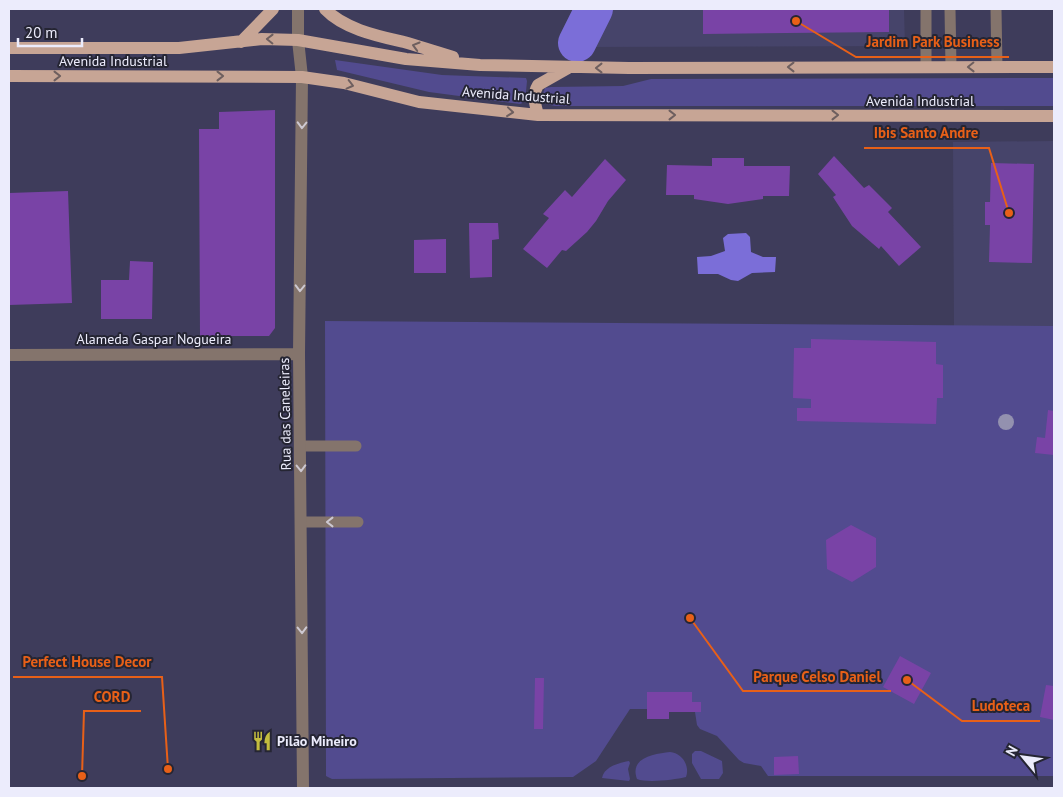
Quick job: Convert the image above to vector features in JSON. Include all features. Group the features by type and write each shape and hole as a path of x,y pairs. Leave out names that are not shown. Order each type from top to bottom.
{"main road":[{"path":"241,42 273,9"},
{"path":"325,9 335,18 383,38 480,65"},
{"name":"Avenida Industrial","path":"9,48 179,48 262,39 298,40 406,58 480,65 570,67 1054,66"},
{"path":"538,115 534,94 538,85 570,67"},
{"name":"Avenida Industrial","path":"9,76 302,76 344,83 420,102 538,115 1054,116"}],"street":[{"name":"Rua das Caneleiras","path":"298,9 298,40 302,76 300,446 303,788"},
{"name":"Alameda Gaspar Nogueira","path":"9,355 300,354"}],"lane":[{"path":"926,9 926,67"},
{"path":"950,9 951,67"},
{"path":"996,9 997,66"},
{"path":"300,446 356,446"},
{"path":"301,522 358,522"}],"shaded area":[{"path":"604,9 904,9 905,46 583,47"},
{"path":"335,60 442,75 526,78 525,102 520,104 429,92 337,70"},
{"path":"1054,78 1054,106 555,106 546,104 542,96 545,88 551,87 623,86 651,79"},
{"path":"1054,141 1054,326 954,326 953,142"},
{"path":"746,233 750,237 751,252 763,257 776,257 775,272 752,273 738,281 718,274 698,274 697,257 711,256 725,251 723,238 728,234"},
{"path":"325,321 1054,326 1054,776 768,776 761,766 744,763 739,760 717,736 700,729 697,725 695,712 669,712 669,719 647,719 647,709 630,709 596,761 573,777 332,779 326,776"},
{"path":"695,751 701,751 722,761 723,773 719,779 701,779 692,763 692,754"},
{"path":"670,752 679,755 684,761 687,769 686,777 654,781 637,779 637,766 640,761 657,754"},
{"path":"629,761 629,781 602,778 609,768"}],"building":[{"path":"703,9 889,9 889,32 703,34"},
{"path":"275,110 275,328 269,336 200,336 199,129 219,129 219,112"},
{"path":"834,156 864,188 869,185 892,208 888,212 921,247 899,266 881,246 879,249 852,226 833,197 836,195 818,174"},
{"path":"712,158 744,158 744,166 790,166 789,196 763,196 763,199 728,204 694,199 694,195 666,195 667,165 712,166"},
{"path":"605,159 626,180 608,201 587,232 566,251 562,250 547,268 523,249 549,218 543,214 565,190 572,197"},
{"path":"991,163 1034,164 1032,263 989,262 990,225 985,225 985,202 990,202"},
{"path":"68,191 72,303 9,305 9,193"},
{"path":"469,223 498,223 499,239 492,240 492,277 470,278"},
{"path":"446,239 446,273 414,273 414,240"},
{"path":"130,261 153,262 152,319 101,319 101,280 129,280"},
{"path":"811,339 936,342 936,364 943,365 943,398 937,398 936,424 797,421 797,408 811,408 811,399 793,398 794,348 811,348"},
{"path":"1048,410 1054,411 1054,455 1035,453 1037,437 1045,438"},
{"path":"851,525 876,538 876,567 852,582 827,569 826,540"},
{"path":"900,656 931,673 914,704 883,687"},
{"path":"535,678 544,678 543,729 534,729"},
{"path":"1046,685 1054,686 1054,720 1040,717"},
{"path":"647,692 692,692 692,702 701,702 701,712 669,712 669,719 647,719"},
{"path":"798,756 799,774 774,775 774,757"}],"waterway":[{"path":"577,43 594,9"}],"place":[{"name":"Jardim Park Business","path":"796,21"},
{"name":"Ibis Santo Andre","path":"1009,213"},
{"name":"Parque Celso Daniel","path":"690,618"},
{"name":"Ludoteca","path":"907,680"},
{"name":"Pilão Mineiro","path":"262,741"},
{"name":"Perfect House Decor","path":"168,769"},
{"name":"CORD","path":"82,776"}]}
